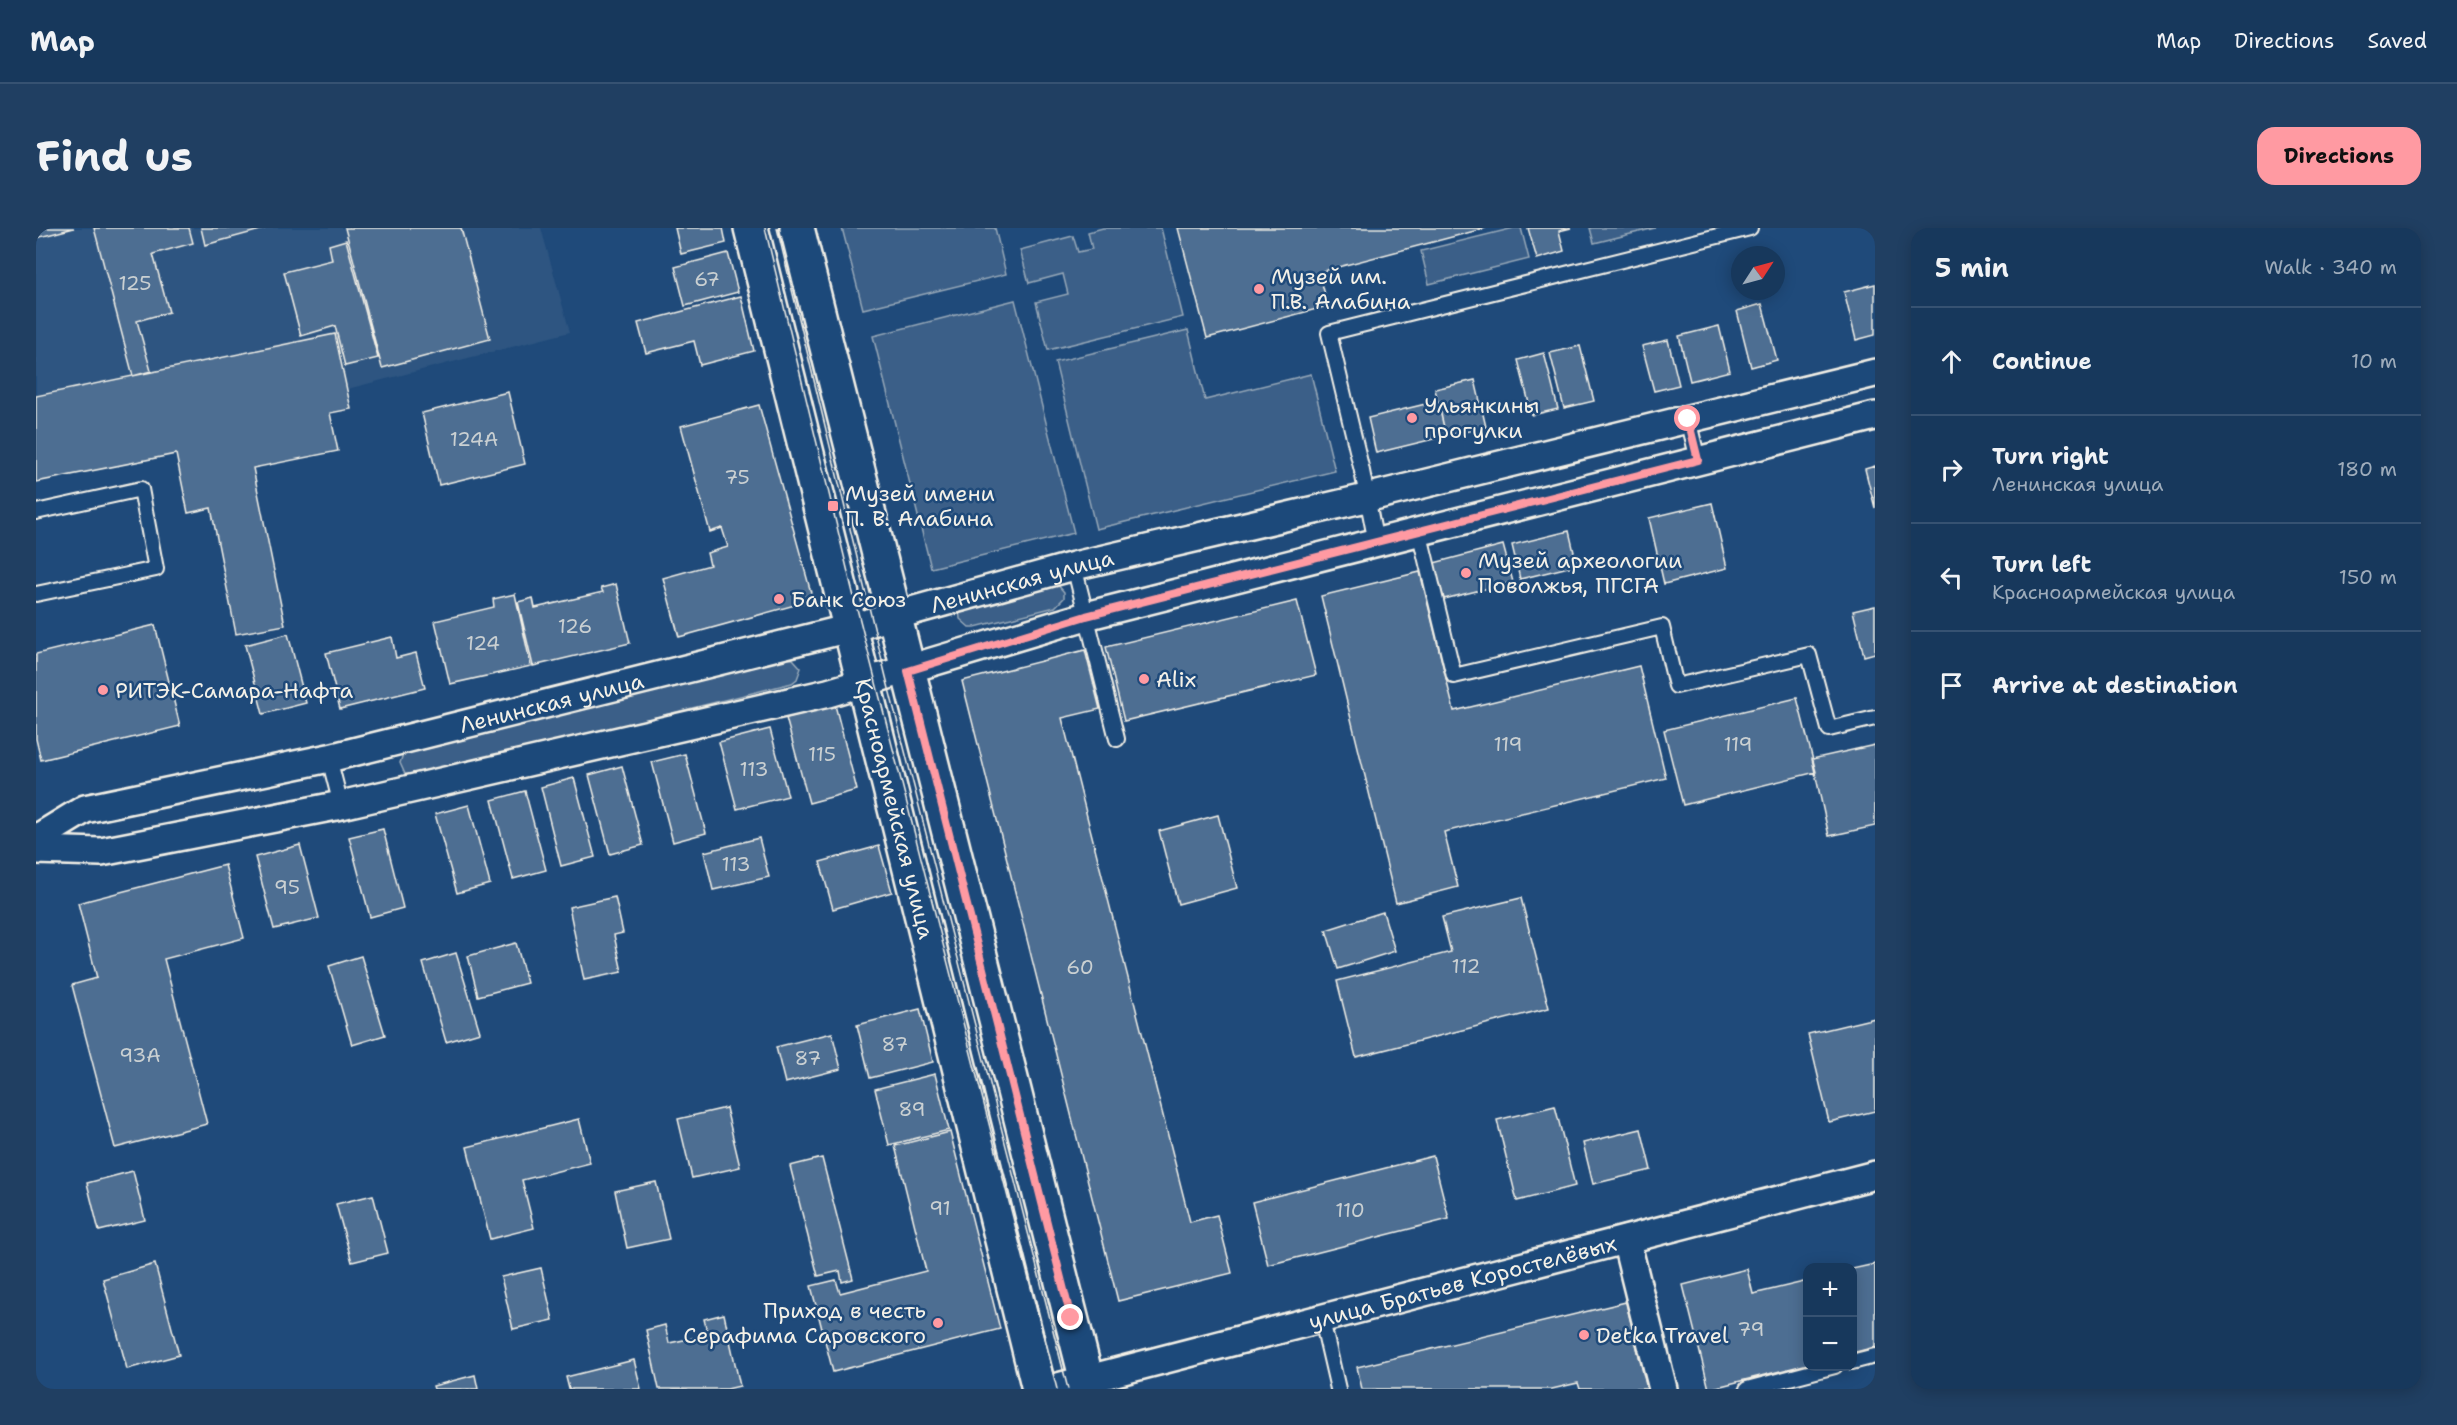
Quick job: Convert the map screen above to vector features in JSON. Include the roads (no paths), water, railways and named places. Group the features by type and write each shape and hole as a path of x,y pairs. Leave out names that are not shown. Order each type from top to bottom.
{"main road":[{"name":"Красноармейская улица","path":"751,228 1039,1389"},
{"name":"Красноармейская улица","path":"797,228 1088,1385"}],"street":[{"name":"Ленинская улица","path":"36,839 85,809 329,758 850,628 1074,566 1366,498 1875,373"},
{"path":"36,850 101,852 341,805 828,693 1086,616 1875,416"},
{"name":"улица Братьев Коростелёвых","path":"1050,1389 1088,1385 1322,1320 1875,1175"},
{"path":"1626,1240 1663,1389"}],"lane":[{"path":"1376,543 1362,471 1329,333 1750,228"},
{"path":"1688,419 1698,460"},
{"path":"36,513 141,489 156,569 36,594"},
{"path":"1419,531 1454,676 1662,627 1676,686 1809,655 1829,729 1875,718"},
{"path":"1074,566 1117,739"},
{"path":"329,758 341,805"},
{"path":"1322,1320 1338,1389"},
{"path":"1857,1361 1875,1356"},
{"path":"1747,1389 1816,1371"}],"tram line":[{"path":"765,228 852,589 1057,1389"},
{"path":"777,228 886,677 1068,1389"}],"place":[{"name":"Музей им. П.В. Алабина","path":"1259,289"},
{"name":"Ульянкины прогулки","path":"1412,418"},
{"name":"Музей имени П. В. Алабина","path":"833,506"},
{"name":"Музей археологии Поволжья, ПГСГА","path":"1466,573"},
{"name":"Банк Союз","path":"779,599"},
{"name":"Alix","path":"1144,679"},
{"name":"РИТЭК-Самара-Нафта","path":"103,690"},
{"name":"Приход в честь Серафима Саровского","path":"938,1323"},
{"name":"Detka Travel","path":"1584,1335"}]}
